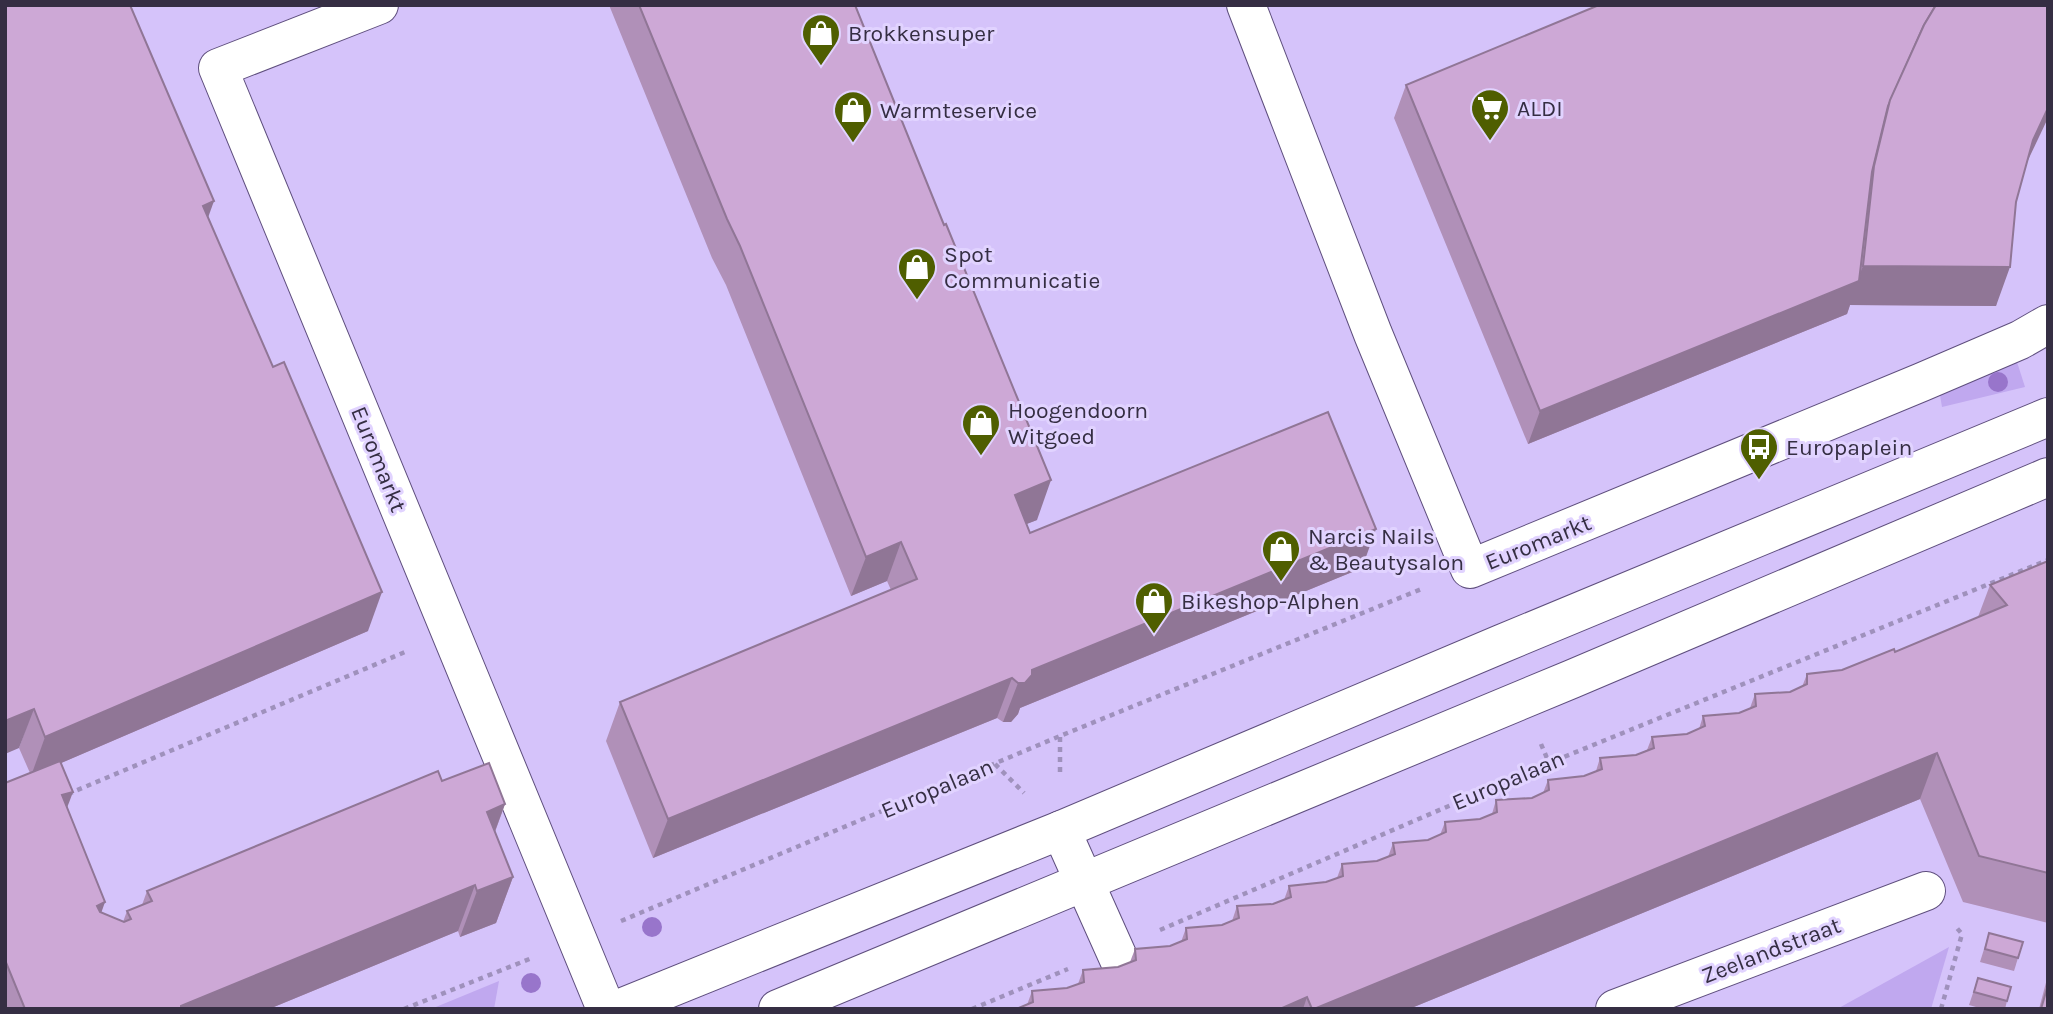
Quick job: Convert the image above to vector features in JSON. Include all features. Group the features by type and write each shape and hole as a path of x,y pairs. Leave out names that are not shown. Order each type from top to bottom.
{"street":[{"name":"Euromarkt","path":"379,5 218,68 606,1009"},
{"name":"Euromarkt","path":"1246,5 1373,334 1470,569 1922,382 2020,340 2048,324"},
{"path":"618,1009 1061,830 2048,417"},
{"path":"778,1009 1572,680 2048,477"},
{"path":"1061,830 1133,993"},
{"name":"Zeelandstraat","path":"1615,1009 1926,891"}],"path":[{"name":"Europalaan","path":"972,1009 1549,762 2048,559"},
{"name":"Europalaan","path":"404,1009 1470,569"},
{"path":"64,795 451,632"},
{"path":"1926,891 1962,934 1941,1009"}],"shaded area":[{"path":"2017,362 2025,387 1942,407 1940,395"},
{"path":"1949,947 1931,1009 1837,1009"},
{"path":"499,981 494,1009 431,1009"}],"building":[{"path":"5,5 130,5 214,201 203,206 273,367 284,362 382,592 45,737 34,709 5,721"},
{"path":"639,5 855,5 1051,480 1015,495 1030,533 1328,412 1376,529 1032,670 1032,675 1025,683 1018,683 1012,678 668,819 620,702 917,579 901,542 866,557"},
{"path":"1599,5 1936,5 1924,25 1888,106 1872,172 1859,281 1540,411 1406,85"},
{"path":"1936,5 2048,5 2048,108 2033,140 2016,202 2010,267 1863,266 1874,166 1890,100"},
{"path":"2048,561 2048,873 1979,856 1937,753 1314,1009 1307,997 1280,1009 1016,1009 1033,1002 1032,991 1067,988 1084,982 1083,970 1118,967 1136,960 1135,949 1170,946 1187,939 1186,928 1222,925 1239,918 1237,906 1273,904 1291,897 1289,886 1326,882 1343,876 1342,864 1377,861 1395,854 1393,843 1428,840 1446,832 1445,822 1480,819 1497,812 1496,800 1532,798 1549,790 1548,780 1584,776 1602,769 1600,758 1636,755 1654,748 1652,737 1687,734 1705,726 1703,716 1739,713 1756,706 1755,694 1790,692 1807,684 1807,674 1842,670 1894,649 1895,652 2007,605 1990,585"},
{"path":"60,761 73,792 62,795 105,902 97,906 100,912 124,922 131,919 127,911 152,901 147,891 438,771 442,781 489,763 505,804 487,812 513,877 477,891 475,885 181,1006 181,1009 25,1009 5,960 5,783"},
{"path":"1989,933 2023,942 2018,958 1985,949"},
{"path":"1978,978 2011,987 2007,1001 1974,992"},
{"path":"2048,985 2048,1009 2041,1009"}],"place":[{"name":"Brokkensuper","path":"821,67"},
{"name":"ALDI","path":"1490,142"},
{"name":"Warmteservice","path":"853,144"},
{"name":"Spot Communicatie","path":"917,301"},
{"name":"Hoogendoorn Witgoed","path":"981,457"},
{"name":"Europaplein","path":"1759,481"},
{"name":"Narcis Nails & Beautysalon","path":"1281,583"},
{"name":"Bikeshop-Alphen","path":"1154,635"}]}
